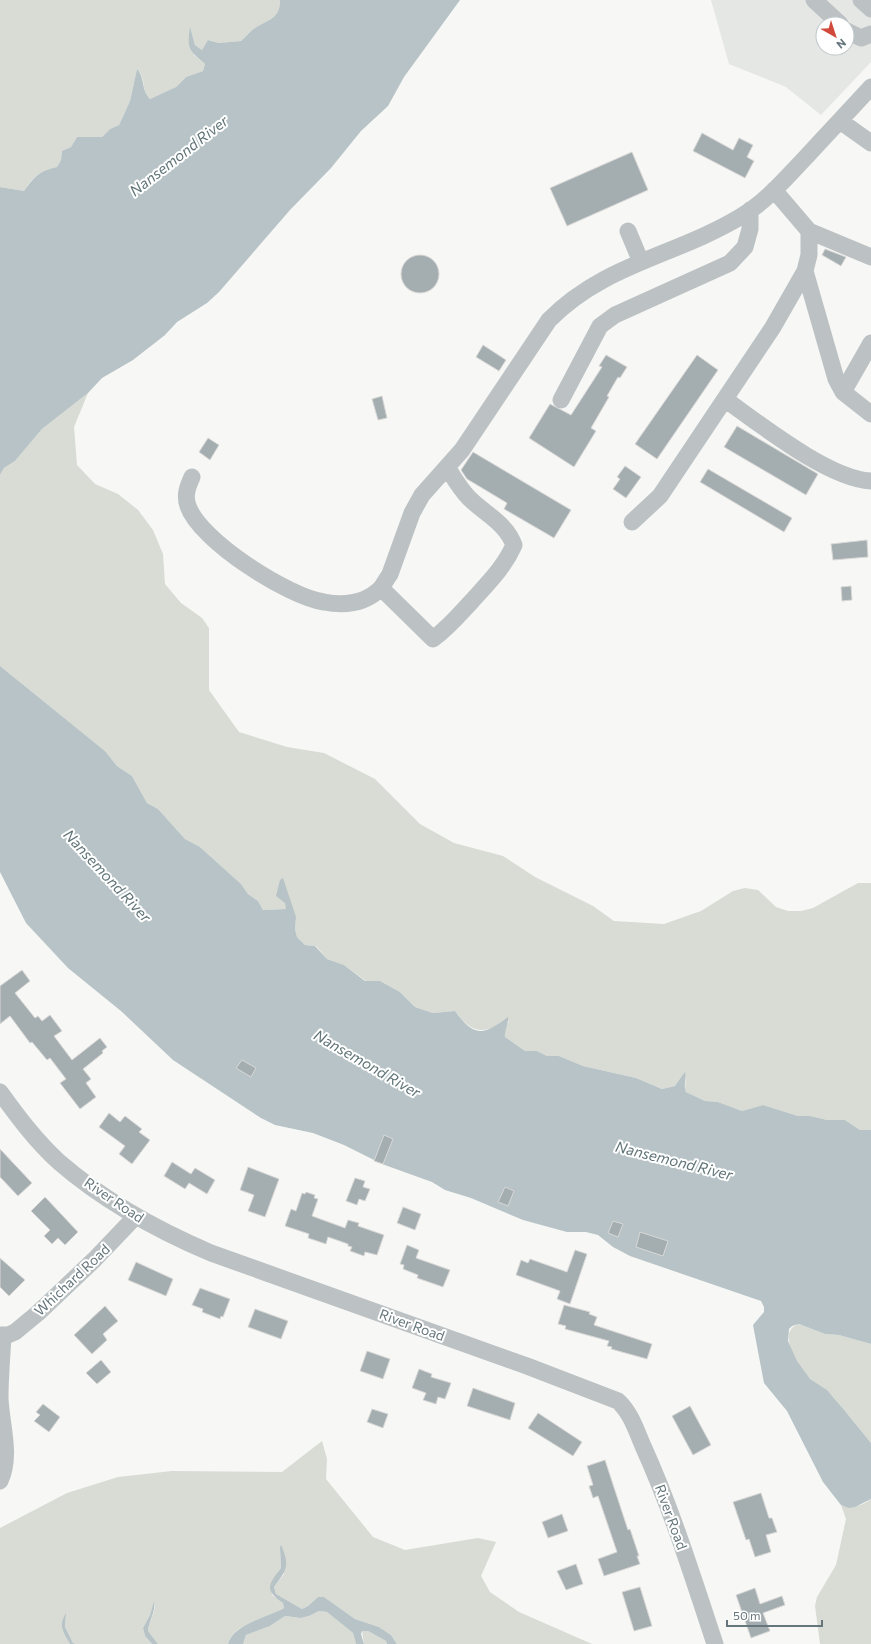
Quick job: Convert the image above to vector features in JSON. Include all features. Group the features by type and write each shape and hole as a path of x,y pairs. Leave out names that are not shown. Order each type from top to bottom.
{"street":[{"path":"814,0 831,16"},
{"path":"861,0 871,9"},
{"path":"855,35 861,38 871,34"},
{"path":"192,477 187,488 186,496 187,506 192,514 208,533 225,549 251,568 308,598 336,604 361,601 373,596 381,588 390,574 412,513 422,494 462,450 549,320 580,292 608,276 700,237 740,217 750,210 774,190 871,87"},
{"path":"840,121 871,143"},
{"path":"774,190 809,231 871,257"},
{"path":"561,400 600,326 614,316 730,263 745,247 750,228 750,210"},
{"path":"628,231 641,262"},
{"path":"632,522 660,496 726,400 773,327 805,271 809,256 809,231"},
{"path":"805,271 836,379 843,392 871,414"},
{"path":"843,392 871,343"},
{"path":"726,400 771,432 830,468 850,477 871,482"},
{"path":"381,588 433,639 448,628 509,558 514,545 511,536 505,528 470,499 459,487 447,467"},
{"name":"River Road","path":"0,1092 21,1121 60,1162 99,1192 136,1216 173,1237 211,1253 520,1363 618,1401 625,1407 651,1463 674,1524 715,1644"},
{"name":"Whichard Road","path":"1,1335 15,1332 38,1313 94,1260 136,1216"},
{"path":"0,1481 4,1470 5,1450 0,1399 1,1335"}],"shaded area":[{"path":"0,0 280,0 280,6 273,18 253,29 241,41 219,43 209,40 202,50 195,45 190,28 194,55 205,64 203,71 186,77 176,87 150,99 145,92 142,76 137,69 130,101 119,125 110,129 102,137 77,137 71,147 62,151 61,160 57,167 41,172 31,181 24,191 0,187"},
{"path":"711,0 871,0 871,62 821,115 786,87 729,64"},
{"path":"88,393 74,427 77,465 95,484 118,494 138,510 153,530 163,554 165,584 181,603 202,618 209,628 209,690 239,732 287,747 324,753 375,779 420,824 454,843 503,856 535,877 593,906 614,921 664,924 701,911 733,891 745,888 758,890 776,907 788,911 801,911 813,908 858,883 871,883 871,1130 860,1130 845,1120 827,1120 810,1116 798,1116 763,1105 742,1111 718,1102 705,1101 686,1092 686,1076 675,1086 662,1089 636,1078 583,1066 559,1056 547,1056 537,1051 525,1051 505,1037 504,1031 509,1021 492,1028 479,1030 468,1025 455,1011 433,1013 415,1007 400,992 380,981 366,981 344,965 327,959 316,946 305,945 297,937 295,929 296,917 285,903 287,909 263,910 258,901 248,894 241,884 200,847 185,839 158,809 147,803 132,776 117,766 105,751 0,666 0,475 4,468 15,461 42,429"},
{"path":"799,1324 825,1334 839,1335 871,1344 871,1443 830,1394 810,1379 795,1358 791,1350 789,1334 792,1328"},
{"path":"322,1441 327,1459 326,1479 373,1537 405,1550 478,1538 496,1542 481,1576 490,1592 519,1612 592,1644 397,1644 391,1635 379,1627 355,1619 324,1597 318,1597 302,1609 276,1594 274,1587 284,1574 280,1547 281,1568 272,1581 272,1595 283,1603 284,1608 240,1629 231,1638 228,1644 158,1644 148,1631 154,1613 154,1602 150,1615 143,1628 145,1636 152,1644 73,1643 65,1627 66,1615 62,1629 70,1644 0,1644 0,1528 67,1493 118,1477 172,1471 282,1472"},
{"path":"871,1499 871,1644 820,1644 815,1606 817,1597 836,1565 846,1519 841,1505 849,1507 856,1506"},
{"path":"319,1611 327,1612 353,1633 356,1644 243,1644 246,1635 270,1626 285,1616 301,1618"},
{"path":"362,1631 368,1631 386,1641 387,1644 364,1644"}],"water":[{"name":"Nansemond River","path":"280,0 460,0 404,77 388,106 361,131 331,168 290,210 219,292 207,303 177,322 165,335 133,360 102,378 88,393 42,429 15,461 4,468 0,475 0,187 24,191 31,181 42,172 57,167 61,160 62,151 71,147 77,137 102,137 110,129 119,125 130,101 137,69 141,76 145,92 150,99 176,87 186,77 203,71 205,64 192,52 190,48 190,27 195,45 202,50 208,40 219,43 241,41 253,29 276,15 280,6"},
{"name":"Nansemond River","path":"0,666 105,751 117,766 132,776 147,803 158,809 185,839 200,847 241,884 248,894 258,901 263,910 286,909 285,903 276,896 280,880 283,878 296,917 295,929 297,937 305,945 315,946 327,959 344,965 365,981 380,981 400,992 415,1007 433,1013 455,1011 468,1026 479,1031 492,1028 508,1017 505,1037 525,1051 537,1051 547,1056 559,1056 583,1066 636,1078 662,1089 675,1086 685,1072 686,1092 705,1101 718,1102 742,1111 763,1105 798,1116 810,1116 827,1120 845,1120 860,1130 871,1130 871,1344 839,1335 825,1334 799,1324 792,1326 789,1329 788,1341 797,1361 810,1379 827,1390 871,1443 871,1499 855,1507 849,1508 841,1505 823,1482 787,1411 764,1383 753,1325 764,1312 764,1307 761,1301 630,1256 613,1247 598,1235 586,1232 567,1232 523,1220 471,1198 445,1190 432,1182 382,1164 344,1145 313,1133 275,1125 261,1118 173,1060 121,1011 68,968 26,923 0,872"},
{"path":"281,1545 286,1558 286,1567 282,1576 274,1587 276,1594 302,1609 318,1597 324,1597 355,1619 379,1627 391,1635 397,1644 387,1644 386,1641 368,1631 362,1631 361,1634 364,1644 356,1644 353,1633 327,1612 319,1611 301,1618 285,1616 270,1626 246,1635 243,1644 228,1644 236,1631 243,1626 284,1608 283,1603 273,1594 270,1587 273,1579 281,1568"},
{"path":"154,1601 154,1609 148,1631 158,1644 152,1644 145,1636 143,1628 150,1615"},
{"path":"66,1613 65,1627 73,1643 76,1644 70,1644 62,1629 62,1622"}],"building":[{"path":"702,133 733,150 739,138 753,145 747,157 754,161 745,178 693,151"},
{"path":"632,152 648,190 567,226 550,188"},
{"path":"825,249 846,257 841,266 822,255"},
{"path":"420,255 433,261 439,274 433,287 420,293 407,287 401,274 407,261"},
{"path":"483,345 506,360 499,371 476,357"},
{"path":"606,355 627,367 620,378 618,377 607,396 609,397 591,428 596,431 574,467 529,438 550,404 571,415 602,367 599,366"},
{"path":"697,355 718,370 657,459 635,444"},
{"path":"382,396 387,418 378,420 372,399"},
{"path":"737,426 818,474 806,495 724,447"},
{"path":"208,438 219,445 210,460 199,452"},
{"path":"473,452 571,510 554,538 504,509 507,503 467,479 461,470"},
{"path":"625,466 641,477 626,498 613,489 620,479 617,477"},
{"path":"708,469 792,518 784,532 700,482"},
{"path":"867,540 868,557 833,560 831,544"},
{"path":"851,586 852,600 842,601 841,587"},
{"path":"22,970 30,981 15,993 35,1018 38,1016 42,1021 50,1015 62,1031 54,1036 72,1060 100,1038 107,1047 102,1051 103,1053 83,1069 91,1079 86,1083 96,1097 80,1109 60,1083 66,1079 50,1058 47,1060 32,1042 30,1043 10,1016 0,1024 0,986"},
{"path":"242,1060 256,1068 251,1077 236,1068"},
{"path":"109,1113 120,1122 125,1116 142,1129 139,1132 150,1140 132,1164 119,1154 125,1146 99,1127"},
{"path":"384,1135 393,1139 383,1164 374,1161"},
{"path":"0,1149 32,1183 18,1196 0,1177"},
{"path":"172,1162 191,1174 195,1168 215,1180 207,1194 189,1183 185,1189 164,1176"},
{"path":"248,1167 279,1179 265,1217 248,1211 254,1195 240,1190"},
{"path":"355,1178 365,1181 363,1187 370,1189 365,1201 359,1199 357,1205 346,1201"},
{"path":"505,1187 514,1191 508,1206 498,1202"},
{"path":"306,1192 315,1195 314,1198 318,1199 312,1216 345,1228 348,1220 359,1223 358,1226 384,1235 377,1255 365,1252 364,1256 350,1251 352,1247 348,1246 348,1244 328,1237 326,1244 308,1238 309,1234 285,1226 291,1209 296,1211 302,1193 305,1194"},
{"path":"45,1197 78,1232 65,1245 58,1238 52,1244 44,1236 50,1230 31,1211"},
{"path":"403,1207 421,1214 415,1230 397,1223"},
{"path":"613,1221 623,1224 618,1237 608,1233"},
{"path":"640,1232 668,1241 663,1256 636,1247"},
{"path":"407,1245 419,1250 416,1258 450,1270 443,1287 417,1278 418,1275 403,1269 404,1265 400,1264"},
{"path":"575,1250 587,1254 570,1304 557,1299 560,1291 516,1275 521,1260 528,1263 530,1259 567,1272"},
{"path":"0,1258 25,1280 9,1296 0,1287"},
{"path":"136,1262 173,1279 166,1296 128,1280"},
{"path":"200,1288 230,1299 223,1317 221,1316 220,1319 202,1312 203,1309 192,1305"},
{"path":"564,1305 590,1312 589,1314 597,1317 594,1325 652,1344 647,1359 611,1349 612,1347 607,1346 609,1341 565,1329 566,1326 558,1324"},
{"path":"105,1306 118,1321 103,1334 107,1340 92,1354 74,1335"},
{"path":"255,1309 288,1321 281,1339 248,1327"},
{"path":"367,1351 390,1359 383,1379 360,1371"},
{"path":"101,1360 111,1372 97,1384 86,1373"},
{"path":"419,1369 432,1374 431,1377 451,1383 445,1399 438,1397 436,1404 423,1400 426,1393 412,1388"},
{"path":"473,1388 515,1403 510,1420 467,1406"},
{"path":"43,1404 60,1417 49,1432 34,1421 40,1415 36,1412"},
{"path":"690,1406 711,1445 693,1455 672,1416"},
{"path":"372,1409 388,1414 383,1428 367,1422"},
{"path":"538,1413 582,1442 573,1456 528,1428"},
{"path":"605,1460 628,1530 630,1529 639,1556 637,1556 640,1564 604,1576 598,1559 617,1552 598,1496 593,1498 589,1486 593,1485 587,1466"},
{"path":"761,1493 769,1518 772,1518 777,1532 766,1535 771,1552 755,1557 749,1539 746,1540 733,1502"},
{"path":"562,1514 568,1531 548,1538 542,1522"},
{"path":"576,1564 583,1584 566,1590 557,1571"},
{"path":"640,1587 652,1626 634,1631 622,1592"},
{"path":"755,1588 760,1604 782,1596 785,1605 763,1613 770,1631 751,1638 736,1595"}]}
